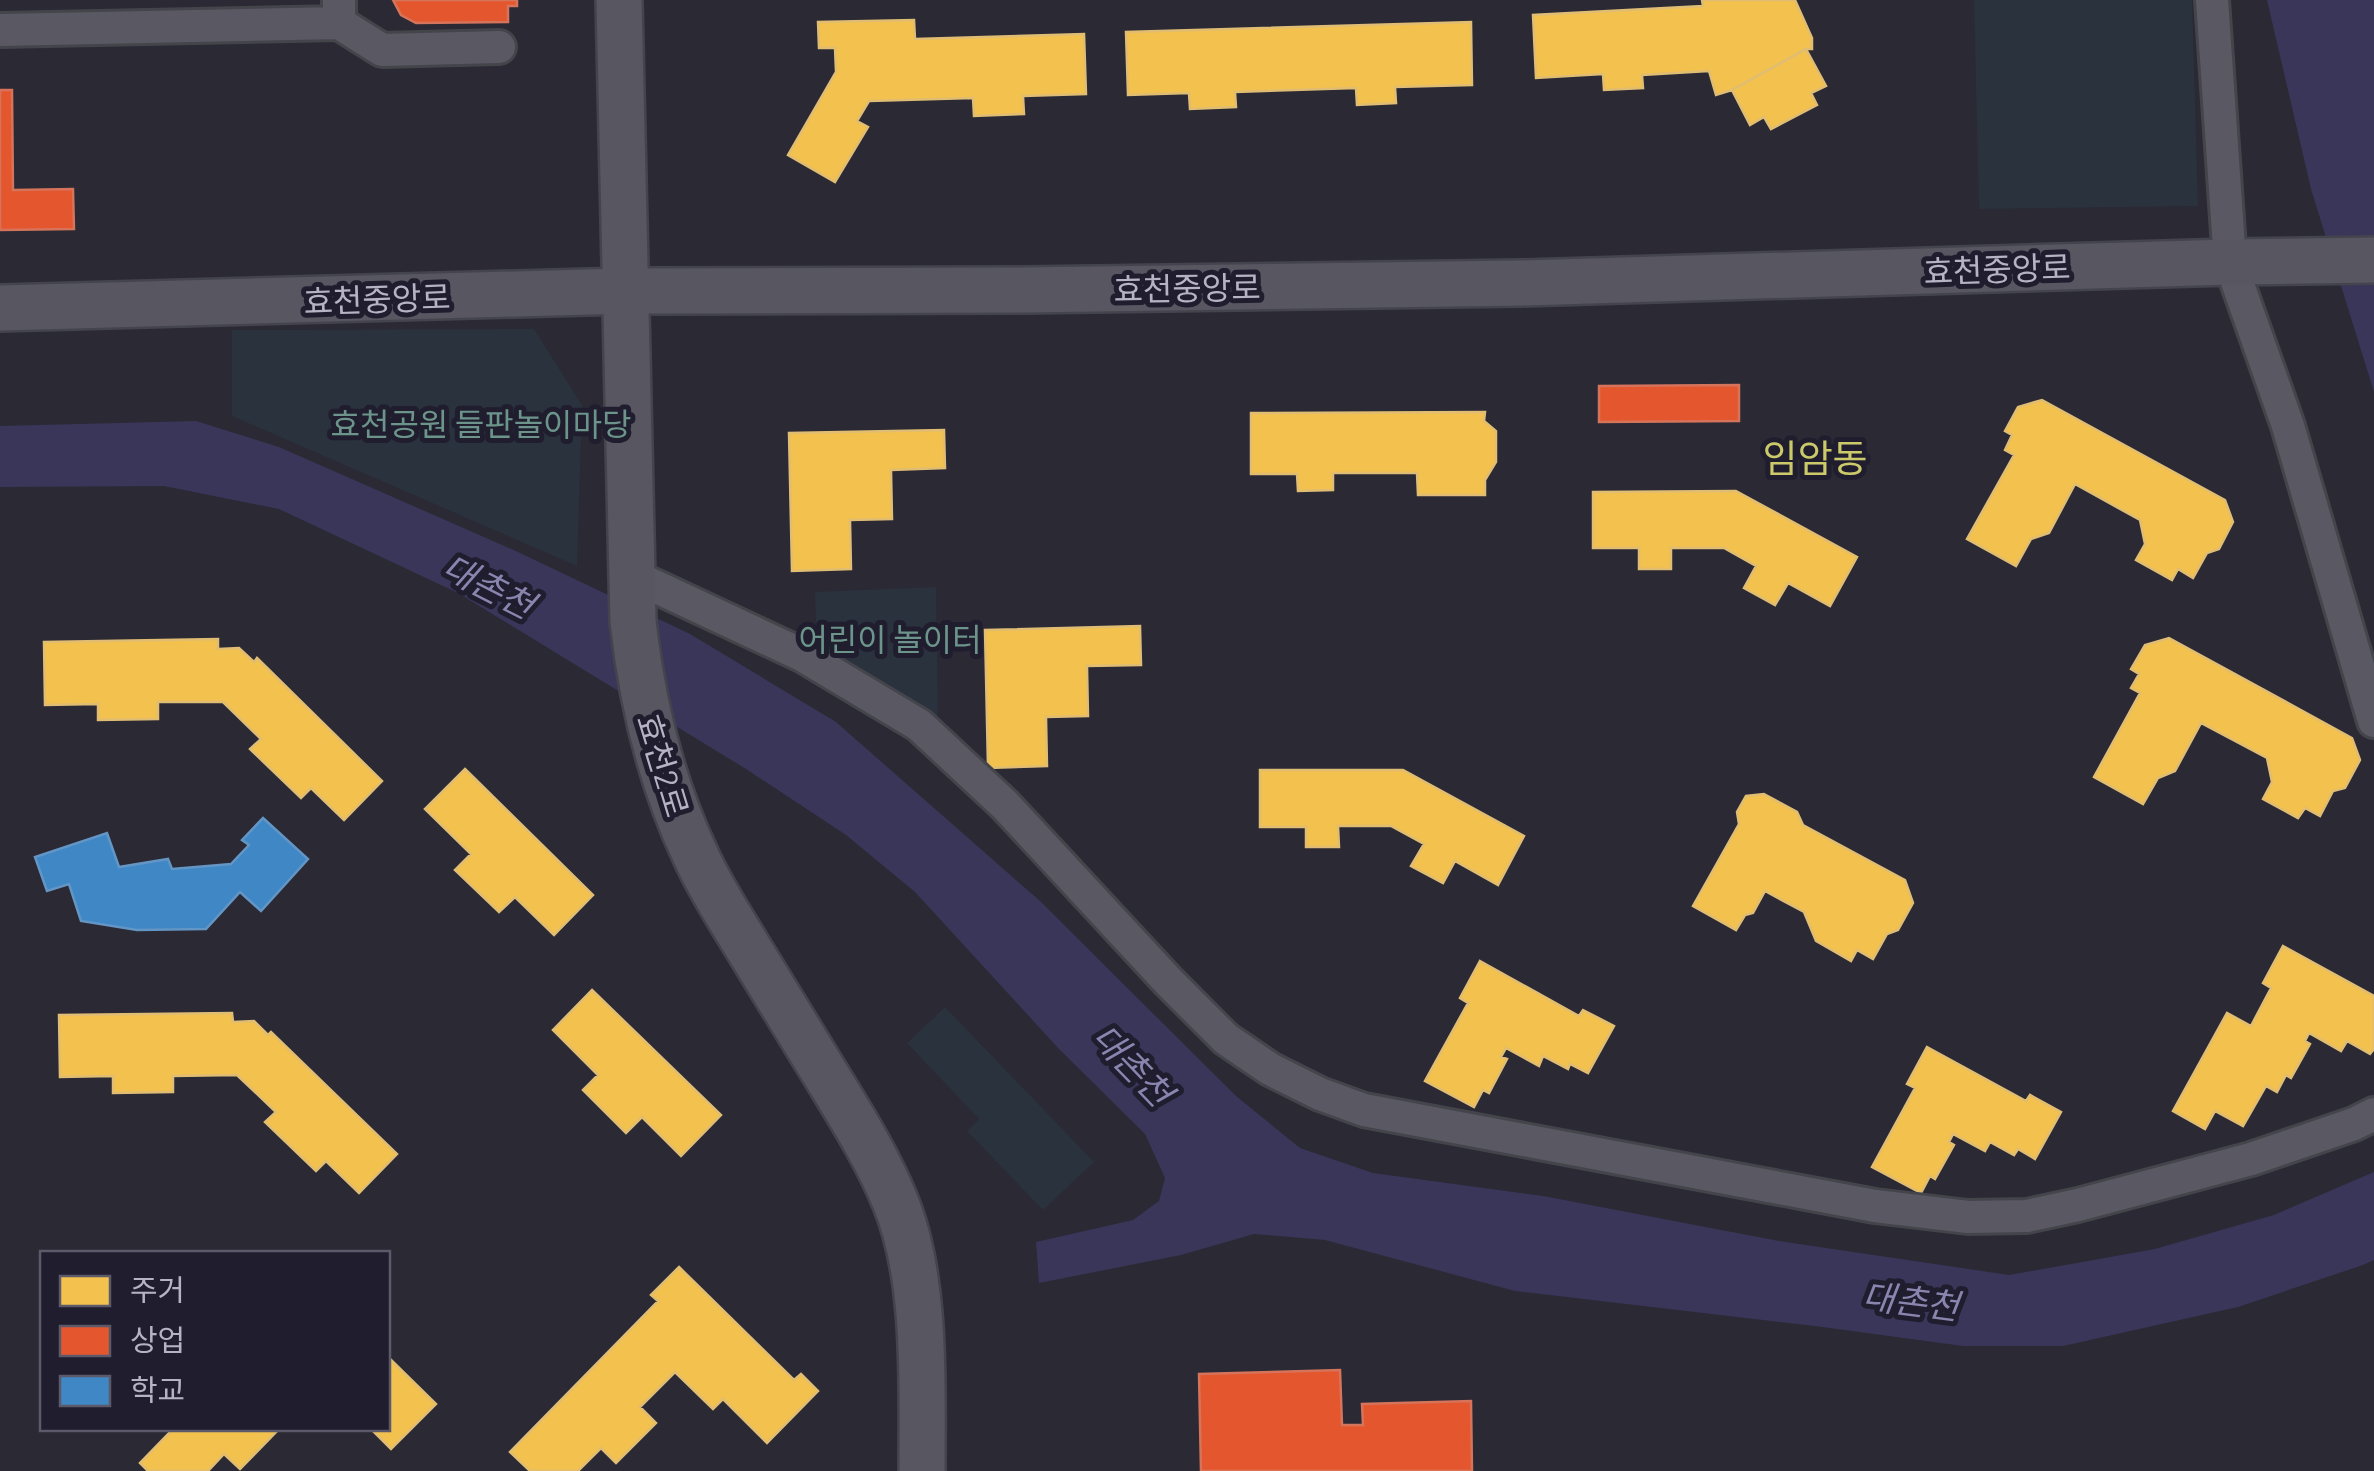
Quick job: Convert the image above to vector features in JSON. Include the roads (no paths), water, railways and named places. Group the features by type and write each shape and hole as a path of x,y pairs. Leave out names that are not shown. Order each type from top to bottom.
{"street":[{"name":"효천2로","path":"619,0 633,621 650,731 670,794 718,900 866,1140 896,1204 911,1255 922,1348 922,1471"},
{"path":"2212,0 2237,261 2374,722"},
{"path":"0,30 339,12 382,50 499,47"},
{"name":"효천중앙로","path":"0,308 624,291 1481,283 2374,260"},
{"path":"633,576 802,654 919,725 1005,805 1226,1039 1270,1070 1364,1110 1874,1206 1968,1218 2027,1216 2078,1205 2251,1159 2374,1114"}],"water":[{"path":"2267,0 2374,0 2374,392 2311,189"},
{"name":"대촌천","path":"196,421 279,447 518,552 690,634 836,722 1040,901 1236,1096 1300,1148 1373,1173 1543,1196 1779,1241 2009,1275 2155,1249 2274,1215 2374,1172 2374,1260 2238,1307 2063,1346 1963,1346 1515,1291 1325,1240 1254,1234 1181,1255 1039,1283 1036,1242 1133,1220 1159,1201 1165,1178 1145,1134 1059,1049 915,892 846,835 746,769 458,593 279,509 164,486 0,487 0,426"}],"district":[{"name":"임암동","path":"1815,457"}],"park label":[{"name":"효천공원 들판놀이마당","path":"481,423"},
{"name":"어린이 놀이터","path":"890,638"}]}
